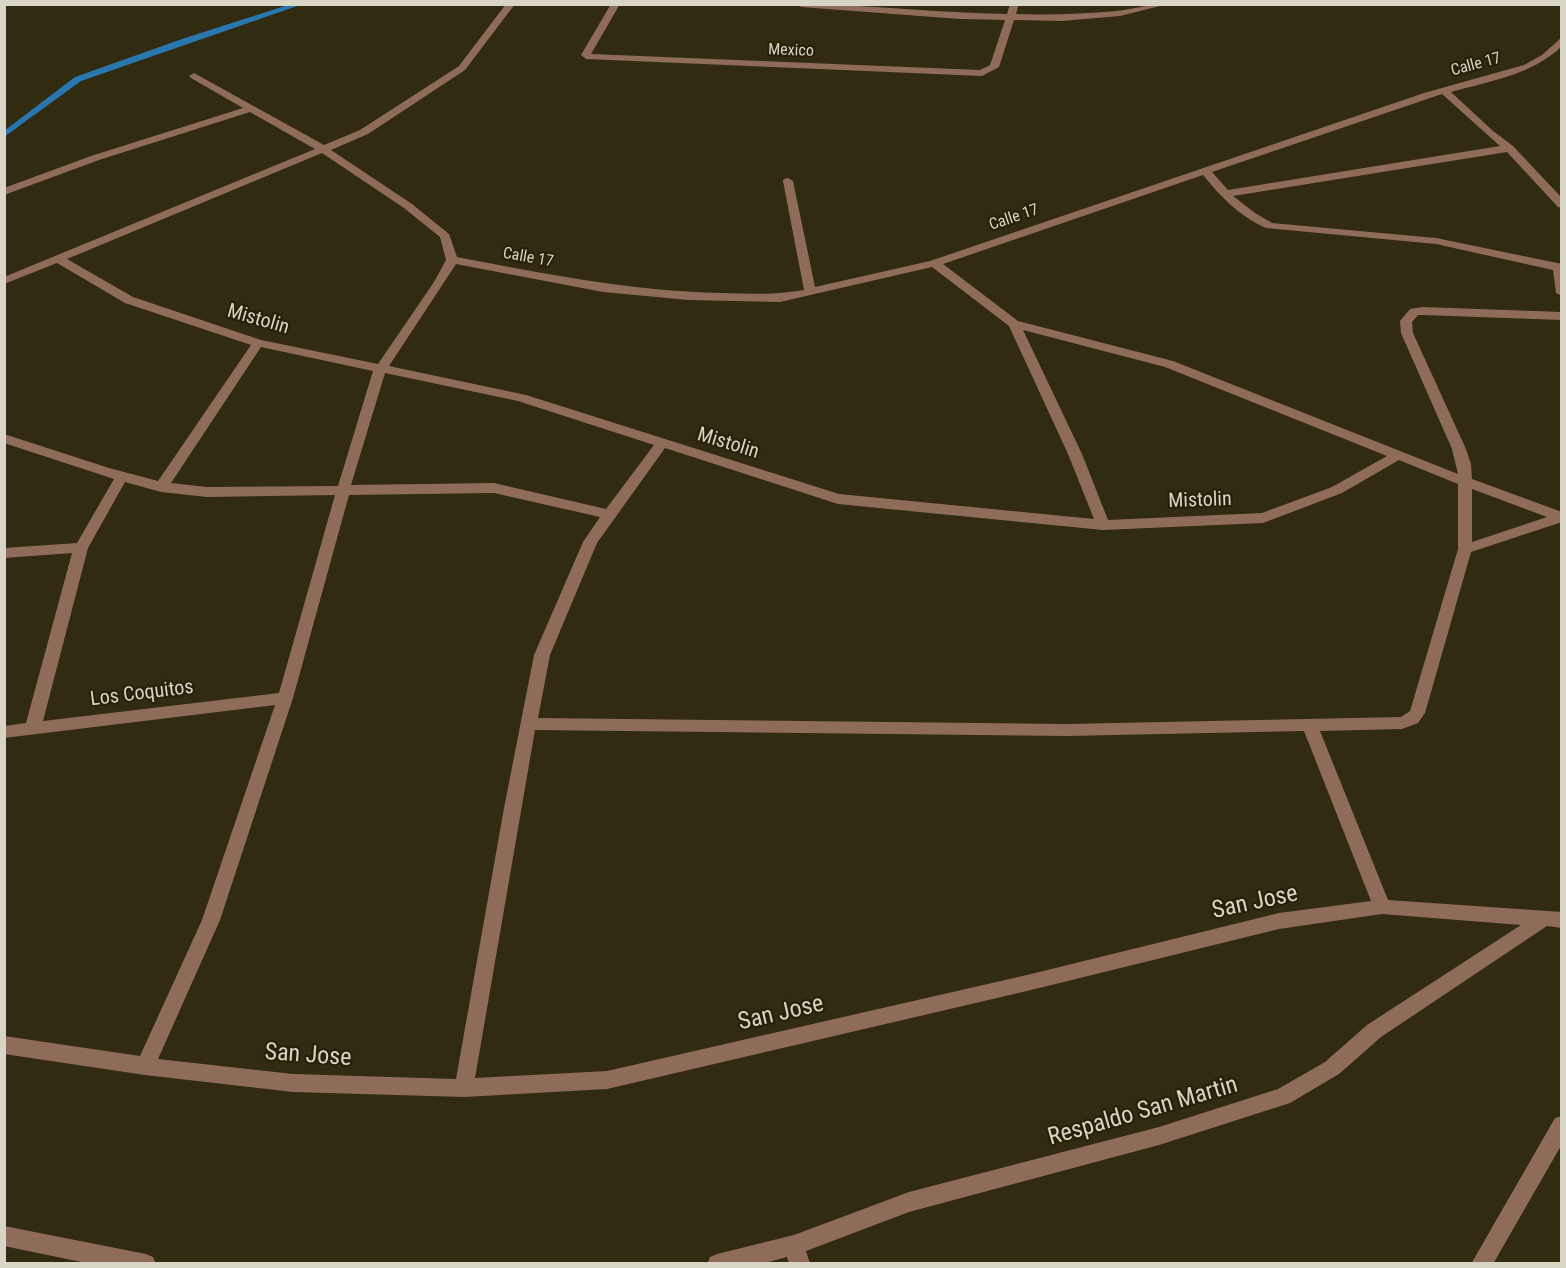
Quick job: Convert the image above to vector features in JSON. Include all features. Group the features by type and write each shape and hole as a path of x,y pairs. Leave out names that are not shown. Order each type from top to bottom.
{"street":[{"path":"4,281 364,132 462,68 511,4"},
{"name":"Mexico","path":"616,4 586,55 594,58 982,73 994,67 1010,16"},
{"path":"801,4 949,15 1076,17 1164,4"},
{"path":"1010,16 1015,4"},
{"name":"Calle 17","path":"452,260 603,288 688,296 780,298 934,262 1444,90 1527,67 1545,57 1562,40"},
{"path":"145,1066 211,920 285,698 343,490 380,370 440,282 452,260 446,236 408,206 323,149 194,76"},
{"path":"1444,90 1489,133 1509,148 1562,205"},
{"path":"4,192 95,158 249,108"},
{"path":"1223,194 1509,148"},
{"path":"1205,171 1223,194 1255,220 1270,226 1436,241 1560,268 1562,293"},
{"path":"788,181 810,292"},
{"name":"Mistolin","path":"58,259 129,300 258,343 521,398 838,499 1103,525 1263,518 1337,490 1398,455"},
{"path":"934,262 1014,324 1169,364 1465,482 1560,517"},
{"path":"528,724 1067,730 1402,723 1412,719 1417,713 1465,549 1465,482 1459,448 1407,333 1406,321 1409,315 1423,311 1562,316"},
{"path":"1014,324 1075,454 1103,525"},
{"path":"161,487 258,343"},
{"path":"4,438 161,487 207,492 494,488 610,515"},
{"path":"464,1088 510,820 542,655 590,542 661,444"},
{"path":"33,728 81,548 122,476"},
{"path":"1465,549 1560,517"},
{"path":"4,553 81,548"},
{"name":"Los Coquitos","path":"4,732 285,698"},
{"path":"1310,726 1382,907"},
{"name":"San Jose","path":"4,1045 145,1066 293,1083 464,1088 607,1080 1027,983 1279,921 1382,907 1552,920"},
{"name":"Respaldo San Martin","path":"717,1263 797,1254 909,1202 1159,1136 1283,1097 1332,1068 1374,1031 1552,920"},
{"path":"1481,1263 1562,1125"},
{"path":"4,1236 146,1263"}],"waterway":[{"path":"4,135 78,79 300,4"}]}
